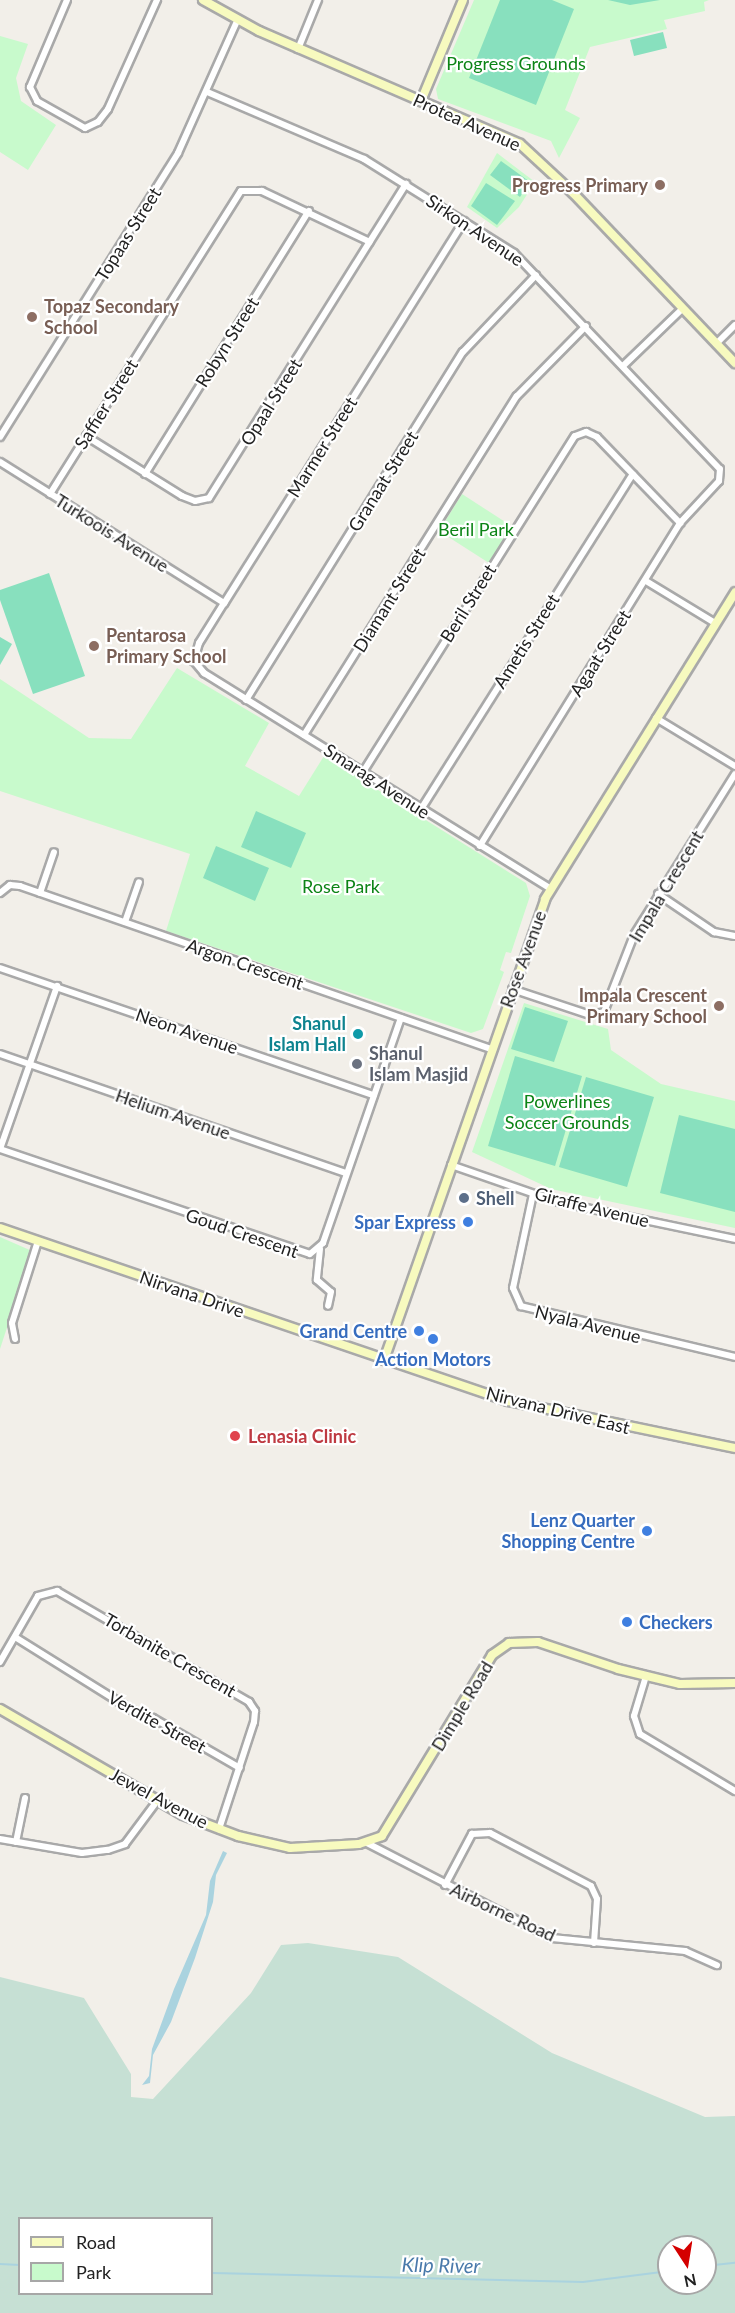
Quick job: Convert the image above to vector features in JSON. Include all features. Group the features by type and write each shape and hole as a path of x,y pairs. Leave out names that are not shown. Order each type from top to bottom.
{"street":[{"path":"67,0 30,87 37,101 85,128 98,122 108,109 157,0"},
{"name":"Protea Avenue","path":"203,0 237,21 528,150 735,363"},
{"path":"298,49 318,0"},
{"path":"421,101 463,0"},
{"name":"Topaas Street","path":"0,437 178,153 237,21"},
{"name":"Sirkon Avenue","path":"207,92 349,152 406,184 516,255 718,464"},
{"name":"Opaal Street","path":"86,436 190,500 200,501 211,496 406,184"},
{"name":"Saffier Street","path":"50,494 238,193 256,189 309,211 370,242"},
{"name":"Robyn Street","path":"145,474 309,211"},
{"name":"Marmer Street","path":"204,673 195,664 194,653 464,220"},
{"name":"Granaat Street","path":"246,700 464,352 536,275"},
{"path":"624,365 683,308"},
{"path":"716,344 735,325"},
{"name":"Diamant Street","path":"304,735 517,396 586,326"},
{"name":"Beril Street","path":"363,772 572,439 583,433 593,434 680,523"},
{"name":"Turkoois Avenue","path":"0,462 224,603"},
{"name":"Agaat Street","path":"480,846 680,523 719,481 718,464"},
{"name":"Ametis Street","path":"421,809 633,474"},
{"path":"646,580 715,623"},
{"name":"Rose Avenue","path":"384,1360 512,989 550,888 735,592"},
{"name":"Smarag Avenue","path":"204,673 550,888"},
{"path":"656,717 735,766"},
{"name":"Impala Crescent","path":"512,989 590,1015 604,1012 634,935 735,774"},
{"path":"40,893 54,852"},
{"path":"125,922 139,882"},
{"name":"Argon Crescent","path":"0,893 15,885 491,1049"},
{"path":"658,894 714,932 726,937 735,936"},
{"name":"Neon Avenue","path":"0,968 374,1095"},
{"path":"0,1149 57,986"},
{"name":"Goud Crescent","path":"0,1149 304,1255 320,1248 401,1018"},
{"name":"Helium Avenue","path":"0,1054 346,1173"},
{"name":"Giraffe Avenue","path":"451,1165 533,1194 735,1239"},
{"name":"Nyala Avenue","path":"533,1194 513,1288 520,1306 735,1357"},
{"name":"Nirvana Drive","path":"0,1228 384,1360"},
{"path":"15,1339 12,1323 38,1241"},
{"path":"320,1248 317,1280 331,1292 328,1306"},
{"name":"Nirvana Drive East","path":"384,1360 552,1412 735,1448"},
{"name":"Torbanite Crescent","path":"0,1662 38,1596 57,1591 194,1668 249,1702 255,1712 240,1768 219,1829"},
{"name":"Verdite Street","path":"15,1637 132,1710 153,1718 240,1768"},
{"name":"Dimple Road","path":"367,1843 379,1839 391,1825 484,1667 506,1644 520,1640 538,1642 646,1676 689,1686 735,1683"},
{"path":"646,1676 634,1716 640,1734 735,1791"},
{"name":"Jewel Avenue","path":"0,1709 157,1800 219,1829 281,1848 367,1843"},
{"path":"16,1842 25,1798"},
{"path":"0,1839 82,1853 117,1848 131,1837 157,1800"},
{"path":"445,1885 472,1834 490,1833 591,1886 597,1905 594,1943"},
{"name":"Airborne Road","path":"367,1843 543,1935 594,1943 685,1951 717,1965"}],"green space":[{"name":"Progress Grounds","path":"474,0 709,0 704,2 705,11 664,20 667,29 590,47 565,110 580,118 559,158 551,141 438,99 436,89"},
{"path":"500,0 552,0 574,9 536,105 469,78"},
{"path":"608,0 660,0 630,5"},
{"path":"663,32 667,48 634,56 630,40"},
{"path":"0,36 28,44 16,78 21,101 56,125 28,170 0,152"},
{"path":"497,153 535,182 519,207 497,228 467,207"},
{"path":"501,161 530,182 520,197 490,175"},
{"path":"486,183 515,201 497,225 471,206"},
{"name":"Beril Park","path":"462,494 513,527 489,563 439,531"},
{"path":"49,573 85,676 33,694 0,600 0,590"},
{"path":"0,637 12,644 0,665"},
{"name":"Rose Park","path":"177,668 269,723 245,766 299,796 324,756 526,883 530,896 511,953 506,952 500,970 504,972 483,1029 471,1033 166,931 190,854 0,791 0,679 89,738 131,739"},
{"path":"256,811 306,833 291,868 241,847"},
{"path":"216,846 269,868 255,901 203,878"},
{"name":"Powerlines Soccer Grounds","path":"524,1003 608,1029 611,1050 661,1084 735,1101 735,1228 551,1189 472,1152"},
{"path":"525,1007 568,1021 554,1062 511,1049"},
{"path":"515,1056 582,1076 555,1166 488,1146"},
{"path":"586,1077 654,1097 627,1187 559,1167"},
{"path":"679,1115 735,1129 735,1212 660,1193"},
{"path":"0,1237 32,1251 0,1349"},
{"path":"308,1943 398,1957 552,2053 705,2117 735,2116 735,2313 0,2313 0,1977 84,1998 131,2074 131,2097 153,2099 251,1993 281,1945"}],"water":[{"path":"223,1851 227,1853 216,1875 213,1902 195,1958 171,2022 153,2055 150,2083 142,2085 149,2076 152,2049 174,1989 206,1915 210,1881"}],"waterway":[{"name":"Klip River","path":"717,2265 735,2263"},
{"name":"Klip River","path":"0,2264 18,2265"},
{"name":"Klip River","path":"213,2273 583,2282 657,2273"}],"place":[{"name":"Progress Primary","path":"660,185"},
{"name":"Topaz Secondary School","path":"32,317"},
{"name":"Pentarosa Primary School","path":"94,646"},
{"name":"Impala Crescent Primary School","path":"719,1006"},
{"name":"Shanul Islam Hall","path":"358,1034"},
{"name":"Shanul Islam Masjid","path":"357,1064"},
{"name":"Shell","path":"464,1198"},
{"name":"Spar Express","path":"468,1222"},
{"name":"Grand Centre","path":"419,1331"},
{"name":"Action Motors","path":"433,1339"},
{"name":"Lenasia Clinic","path":"235,1436"},
{"name":"Lenz Quarter Shopping Centre","path":"647,1531"},
{"name":"Checkers","path":"627,1622"}]}
